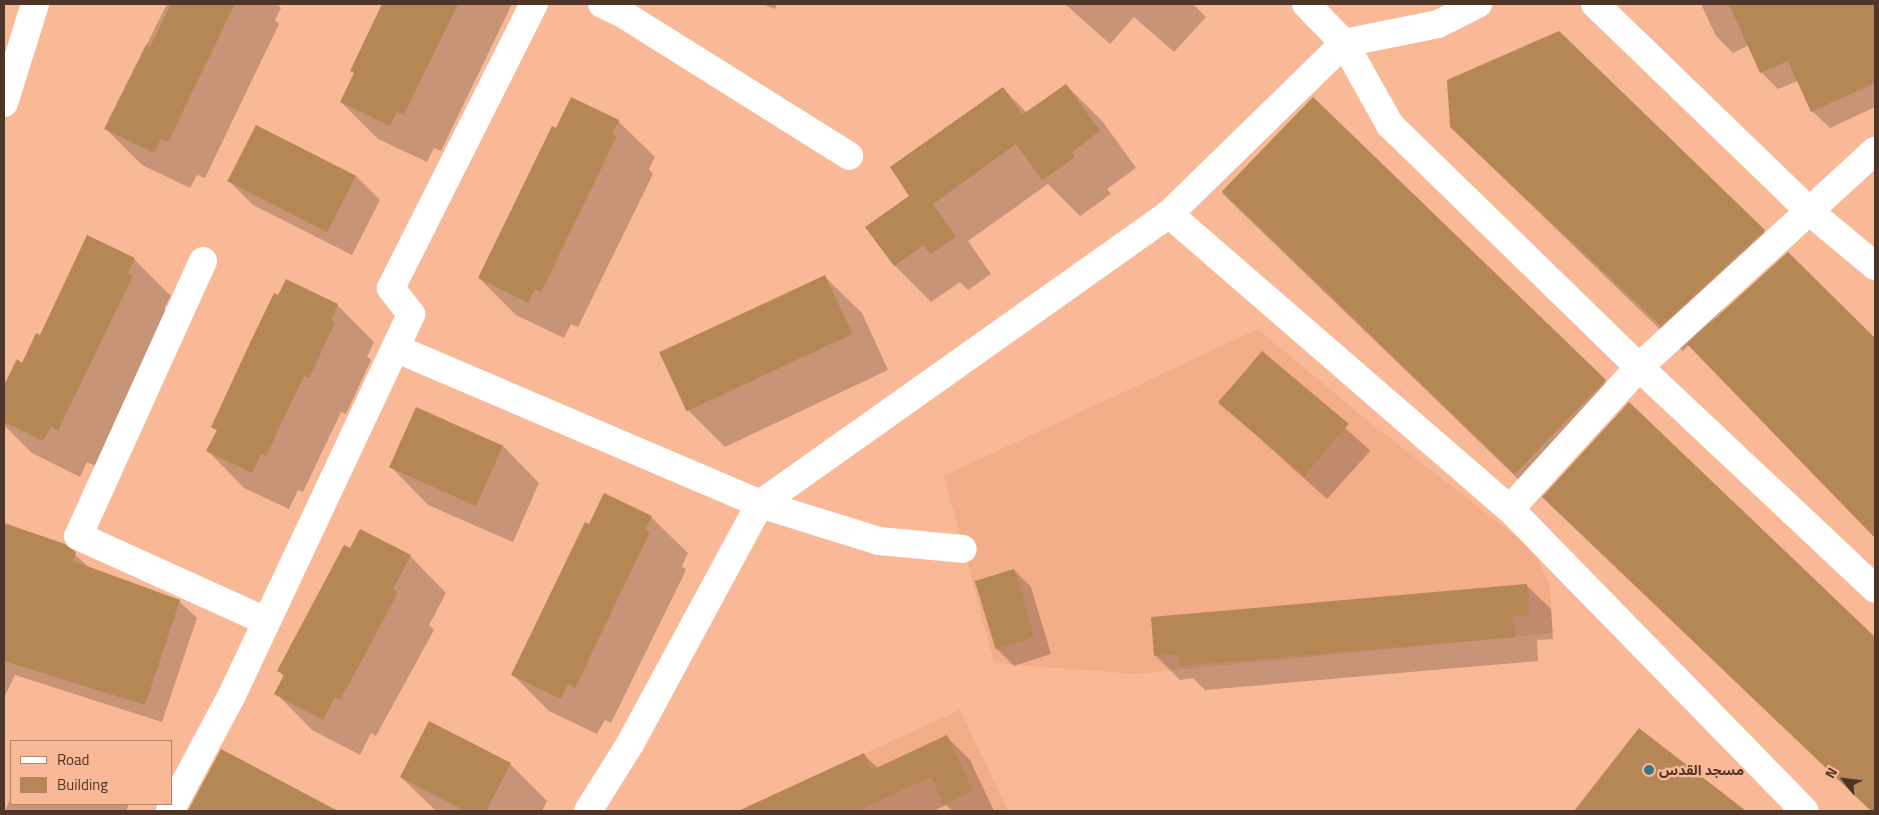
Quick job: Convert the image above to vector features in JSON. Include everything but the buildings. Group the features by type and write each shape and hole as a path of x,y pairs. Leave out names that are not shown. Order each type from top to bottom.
{"street":[{"path":"4,103 35,4"},
{"path":"170,811 232,695 265,621 411,314 391,288 534,4"},
{"path":"602,4 624,14 848,156"},
{"path":"1306,4 1344,43 1390,125 1639,367 1875,589"},
{"path":"588,811 630,744 760,504 1169,214 1344,43 1438,24 1478,4"},
{"path":"1594,4 1809,212 1875,266"},
{"path":"1510,509 1639,367 1875,151"},
{"path":"1169,214 1510,509 1806,811"},
{"path":"203,261 78,536 265,621"},
{"path":"395,348 760,504 880,542 963,549"}],"shaded area":[{"path":"1258,329 1369,422 1535,551 1550,587 1553,633 1135,674 994,663 944,476"},
{"path":"960,710 1008,811 739,811"}],"place":[{"name":"مسجد القدس","path":"1649,770"}]}
